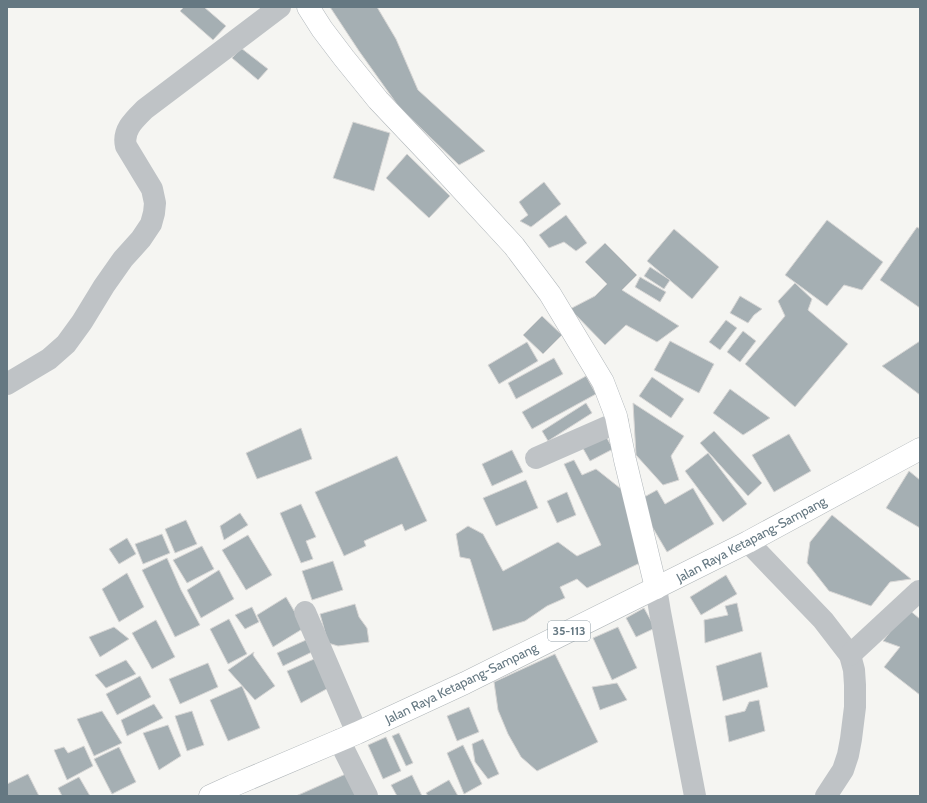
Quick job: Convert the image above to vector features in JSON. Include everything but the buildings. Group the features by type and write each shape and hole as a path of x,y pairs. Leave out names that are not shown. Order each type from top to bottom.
{"main road":[{"path":"308,7 322,29 378,100 514,246 550,294 603,382 618,422 625,460 656,588"},
{"name":"Jalan Raya Ketapang-Sampang","path":"210,796 465,683 748,542 920,449"}],"street":[{"path":"7,384 49,359 66,344 123,259 141,239 151,224 155,203 154,196 152,189 126,146 126,133 130,126 145,109 280,7"},
{"path":"536,458 618,422"},
{"path":"748,542 823,620 850,655 856,685 851,739 843,770 826,796"},
{"path":"656,588 695,796"},
{"path":"850,655 919,590"},
{"path":"305,612 348,736 366,796"}]}
